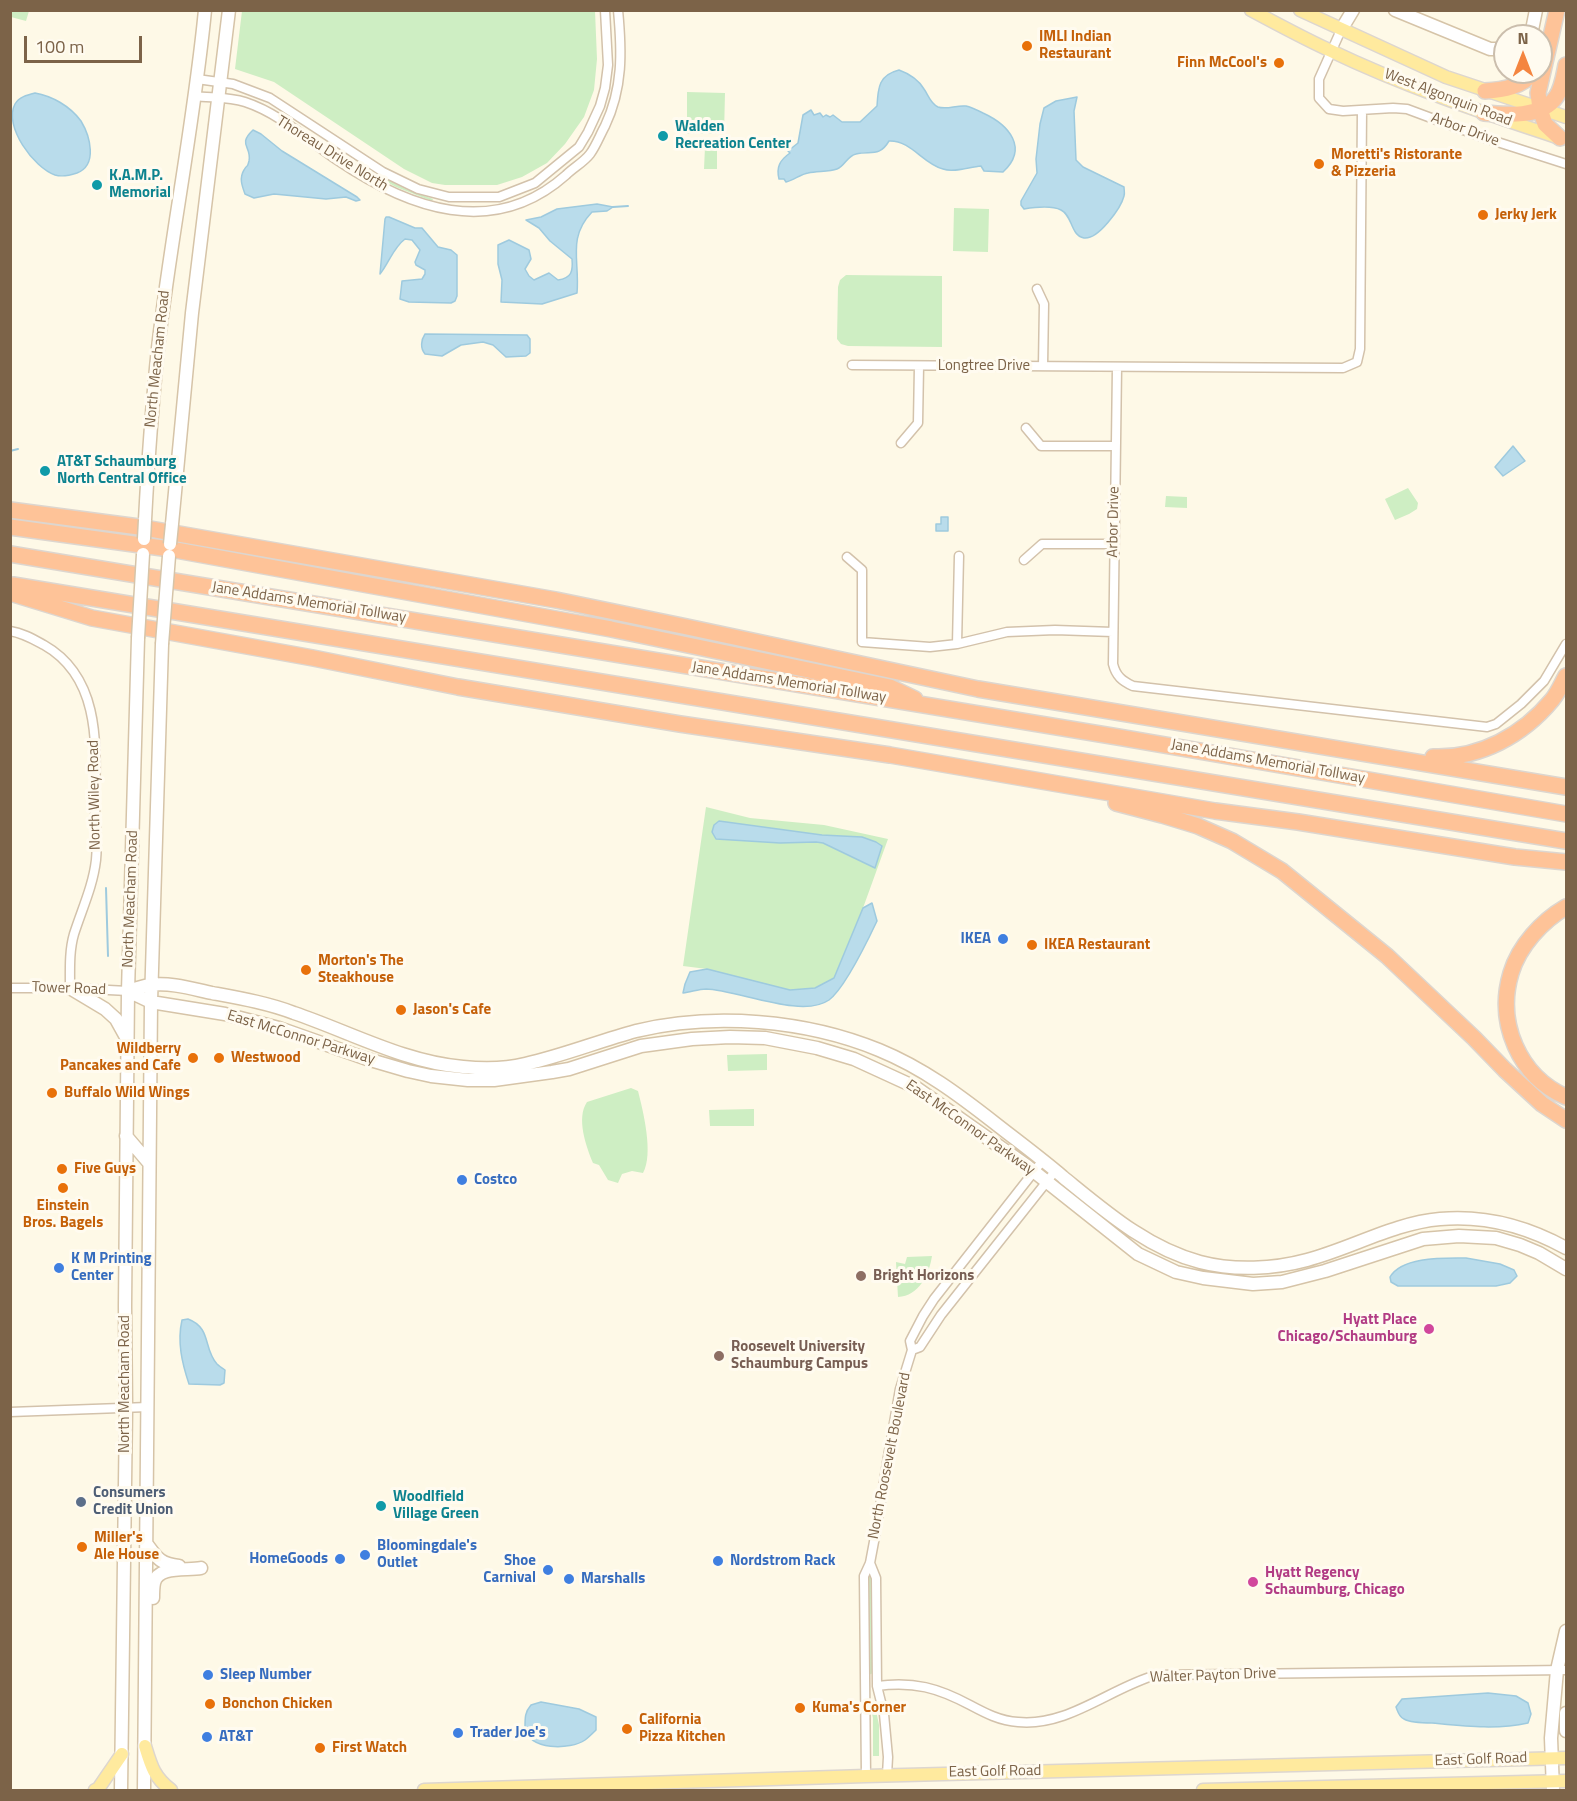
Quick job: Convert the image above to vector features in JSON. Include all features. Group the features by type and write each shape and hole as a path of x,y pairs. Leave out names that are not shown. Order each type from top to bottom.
{"highway":[{"path":"1553,29 1557,10"},
{"path":"1484,113 1506,115 1540,109 1555,99 1566,72"},
{"path":"1485,91 1518,84"},
{"path":"1540,84 1538,93 1545,123 1563,139"},
{"path":"10,510 139,527 556,600 978,689 1566,787"},
{"path":"10,527 170,550 623,631 890,687 932,706"},
{"name":"Jane Addams Memorial Tollway","path":"10,554 1566,813"},
{"name":"Jane Addams Memorial Tollway","path":"10,585 1566,842"},
{"path":"10,593 92,618 458,687 680,724 890,755 1215,811 1515,857 1566,862"},
{"path":"1271,739 1342,741 1433,757 1463,756 1493,746 1524,727 1553,699 1566,675"},
{"path":"890,755 1129,806 1198,826 1232,840 1282,871 1388,956 1542,1104 1566,1120"},
{"path":"1566,907 1546,922 1517,959 1511,975 1507,1013 1521,1058 1535,1077 1566,1097"}],"main road":[{"name":"North Meacham Road","path":"121,1791 128,992 138,638 150,430 158,348 195,96 205,10"},
{"name":"North Meacham Road","path":"144,1791 151,985 162,644 192,313 229,10"},
{"name":"West Algonquin Road","path":"1251,10 1330,51 1392,78 1484,113 1563,139"},
{"name":"West Algonquin Road","path":"1300,10 1446,77 1566,117"},
{"path":"1341,30 1353,10"},
{"path":"1395,10 1493,49"},
{"name":"East McConnor Parkway","path":"128,992 151,985 190,988 249,1000 291,1011 370,1043 433,1063 479,1068 502,1068 525,1064 639,1030 673,1025 749,1022 815,1030 873,1048 911,1064 940,1081 1056,1170 1108,1214 1160,1246 1203,1263 1250,1268 1293,1264 1398,1228 1439,1219 1472,1219 1510,1225 1566,1248"},
{"path":"70,988 105,1009 116,1019 128,1041"},
{"name":"East McConnor Parkway","path":"128,992 151,1002 225,1014 279,1029 408,1071 468,1080 504,1079 569,1069 641,1046 692,1039 765,1038 792,1042 854,1059 915,1087 1034,1172 1119,1240 1146,1258 1176,1272 1224,1282 1253,1284 1282,1282 1325,1271 1423,1239 1440,1236 1496,1238 1539,1253 1566,1269"},
{"path":"126,1137 149,1163"},
{"path":"145,1670 152,1656 154,1585 157,1578 168,1571 201,1568 166,1564 158,1559 146,1543"},
{"path":"1553,1786 1551,1738 1566,1631"},
{"path":"1566,1713 1566,1731"},
{"path":"145,1746 156,1776 171,1791"},
{"path":"95,1791 122,1754"},
{"name":"East Golf Road","path":"424,1791 887,1775 1566,1758"},
{"name":"East Golf Road","path":"1203,1791 1553,1786 1566,1781"}],"street":[{"name":"Thoreau Drive North","path":"195,96 246,103 265,111 349,167 385,188 414,201 447,210 501,210 542,194 589,155 594,147 612,111 618,91 621,66 620,11"},
{"path":"605,12 620,11"},
{"name":"Thoreau Drive North","path":"197,79 233,84 270,98 383,172 409,185 449,197 499,197 535,183 579,147 600,106 605,88 608,65 605,12"},
{"name":"Arbor Drive","path":"1341,30 1319,79 1319,98 1329,109 1343,111 1407,109 1485,138 1566,164"},
{"path":"1117,368 1343,368 1357,362 1360,349 1362,110"},
{"path":"1037,289 1044,304 1042,366"},
{"name":"Longtree Drive","path":"852,365 1117,368"},
{"path":"900,443 918,423 919,366"},
{"name":"Arbor Drive","path":"1117,368 1113,632 1115,670 1121,679 1132,686 1487,727 1496,724 1521,704 1544,681 1566,644"},
{"path":"1026,428 1041,446 1115,446"},
{"path":"1024,560 1042,544 1113,544"},
{"path":"957,644 958,556"},
{"path":"847,557 862,570 862,642 930,647 957,644 1006,632 1055,630 1113,632"},
{"name":"North Wiley Road","path":"14,632 53,650 69,667 82,685 94,721 96,858 91,886 73,936 70,988"},
{"name":"Tower Road","path":"10,988 70,988 128,992"},
{"name":"North Roosevelt Boulevard","path":"866,1776 864,1576 870,1563 900,1389 912,1350 910,1341 934,1299 1043,1160"},
{"name":"North Roosevelt Boulevard","path":"912,1350 920,1347 941,1315 1056,1170"},
{"path":"10,1412 148,1407"},
{"name":"North Roosevelt Boulevard","path":"870,1563 876,1578 877,1686 884,1714 888,1757 887,1775"},
{"name":"Walter Payton Drive","path":"877,1686 920,1684 936,1689 997,1718 1035,1723 1071,1713 1141,1679 1156,1675 1562,1670"}],"green space":[{"path":"11,10 29,11 26,21 11,17"},
{"path":"242,11 595,11 597,59 594,90 584,117 565,144 547,163 522,177 497,185 432,183 404,169 274,82 235,69"},
{"path":"687,92 725,93 724,134 687,134"},
{"path":"705,147 717,148 717,169 704,169"},
{"path":"354,163 408,190 433,199 432,201 396,187"},
{"path":"954,208 989,209 988,252 953,251"},
{"path":"846,275 942,276 942,347 841,344 837,339 838,287 840,280"},
{"path":"1408,488 1418,503 1417,509 1395,520 1385,499"},
{"path":"1166,496 1187,497 1187,508 1165,507"},
{"path":"706,807 750,818 824,825 888,839 834,978 815,988 790,990 707,969 683,966"},
{"path":"767,1054 767,1070 728,1071 727,1055"},
{"path":"631,1088 638,1091 648,1155 643,1173 632,1171 622,1174 618,1183 608,1180 599,1165 593,1163 585,1140 582,1116 587,1102"},
{"path":"754,1109 754,1126 710,1126 709,1110"},
{"path":"932,1256 922,1283 912,1293 898,1297 896,1262 905,1264 907,1257"},
{"path":"870,1572 872,1577 873,1673 869,1675 868,1574"},
{"path":"869,1701 874,1701 879,1725 879,1756 873,1756 873,1718"}],"water":[{"path":"899,70 910,75 922,85 931,101 938,107 970,107 1001,124 1013,138 1015,146 1011,163 1003,172 984,171 981,166 957,170 943,169 904,144 889,141 878,152 853,155 837,169 812,172 786,182 784,179 779,179 780,164 790,153 788,151 798,143 803,115 811,110 814,115 820,113 823,117 826,115 830,117 833,115 842,122 860,122 877,106 879,88 887,75"},
{"path":"35,93 54,99 66,106 81,121 90,150 88,164 84,169 69,175 55,175 38,164 23,145 13,123 12,113 15,104 21,98"},
{"path":"1077,97 1074,111 1076,160 1083,167 1124,187 1122,201 1108,222 1096,234 1084,238 1076,233 1068,216 1061,210 1048,207 1024,209 1021,205 1037,173 1036,159 1044,108 1056,101"},
{"path":"253,130 360,200 356,201 346,197 326,199 274,194 254,198 245,194 242,176 248,165 249,156 245,142"},
{"path":"597,204 613,207 607,211 592,212 580,231 576,250 577,293 542,304 501,302 502,280 498,264 498,245 509,240 529,250 531,259 525,269 534,280 549,273 558,280 566,278 572,270 572,259 550,241 539,228 526,220 541,217 557,209"},
{"path":"386,217 415,228 422,228 438,247 451,250 457,255 455,301 451,303 409,302 400,299 402,281 422,279 425,270 415,262 420,250 412,240 405,239 397,247 380,274"},
{"path":"425,334 527,335 530,339 530,353 526,356 506,357 493,345 483,342 461,345 442,356 425,354 422,344"},
{"path":"1513,446 1525,461 1503,476 1495,467"},
{"path":"941,517 948,517 948,531 936,531 936,524 941,524"},
{"path":"719,821 822,835 862,837 882,846 875,868 823,843 716,839 712,832 714,825"},
{"path":"872,903 877,921 849,975 829,1000 817,1005 803,1006 769,1002 706,989 683,993 690,972 707,969 790,990 815,988 834,978 863,908"},
{"path":"1436,1258 1466,1258 1500,1264 1514,1270 1517,1276 1510,1283 1496,1286 1398,1286 1391,1282 1390,1277 1404,1265"},
{"path":"188,1319 201,1328 213,1358 225,1370 224,1383 220,1385 189,1384 180,1344 182,1320"},
{"path":"1488,1693 1516,1696 1528,1703 1531,1714 1528,1723 1492,1727 1418,1723 1402,1718 1396,1707 1402,1699"},
{"path":"541,1702 579,1709 596,1717 596,1730 585,1740 570,1746 550,1746 533,1741 525,1727 526,1715 531,1705"}],"waterway":[{"path":"613,207 628,206"},
{"path":"10,451 18,449"},
{"path":"106,888 108,956"}],"place":[{"name":"IMLI Indian Restaurant","path":"1027,46"},
{"name":"Finn McCool's","path":"1279,63"},
{"name":"Walden Recreation Center","path":"663,136"},
{"name":"Moretti's Ristorante & Pizzeria","path":"1319,164"},
{"name":"K.A.M.P. Memorial","path":"97,185"},
{"name":"Jerky Jerk","path":"1483,215"},
{"name":"AT&T Schaumburg North Central Office","path":"45,471"},
{"name":"IKEA","path":"1003,939"},
{"name":"IKEA Restaurant","path":"1032,945"},
{"name":"Morton's The Steakhouse","path":"306,970"},
{"name":"Jason's Cafe","path":"401,1010"},
{"name":"Wildberry Pancakes and Cafe","path":"193,1058"},
{"name":"Westwood","path":"219,1058"},
{"name":"Buffalo Wild Wings","path":"52,1093"},
{"name":"Five Guys","path":"62,1169"},
{"name":"Costco","path":"462,1180"},
{"name":"Einstein Bros. Bagels","path":"63,1188"},
{"name":"K M Printing Center","path":"59,1268"},
{"name":"Bright Horizons","path":"861,1276"},
{"name":"Hyatt Place Chicago/Schaumburg","path":"1429,1329"},
{"name":"Roosevelt University Schaumburg Campus","path":"719,1356"},
{"name":"Consumers Credit Union","path":"81,1502"},
{"name":"Woodlfield Village Green","path":"381,1506"},
{"name":"Miller's Ale House","path":"82,1547"},
{"name":"Bloomingdale's Outlet","path":"365,1555"},
{"name":"HomeGoods","path":"340,1559"},
{"name":"Nordstrom Rack","path":"718,1561"},
{"name":"Shoe Carnival","path":"548,1570"},
{"name":"Marshalls","path":"569,1579"},
{"name":"Hyatt Regency Schaumburg, Chicago","path":"1253,1582"},
{"name":"Sleep Number","path":"208,1675"},
{"name":"Bonchon Chicken","path":"210,1704"},
{"name":"Kuma's Corner","path":"800,1708"},
{"name":"California Pizza Kitchen","path":"627,1729"},
{"name":"Trader Joe's","path":"458,1733"},
{"name":"AT&T","path":"207,1737"},
{"name":"First Watch","path":"320,1748"}]}
